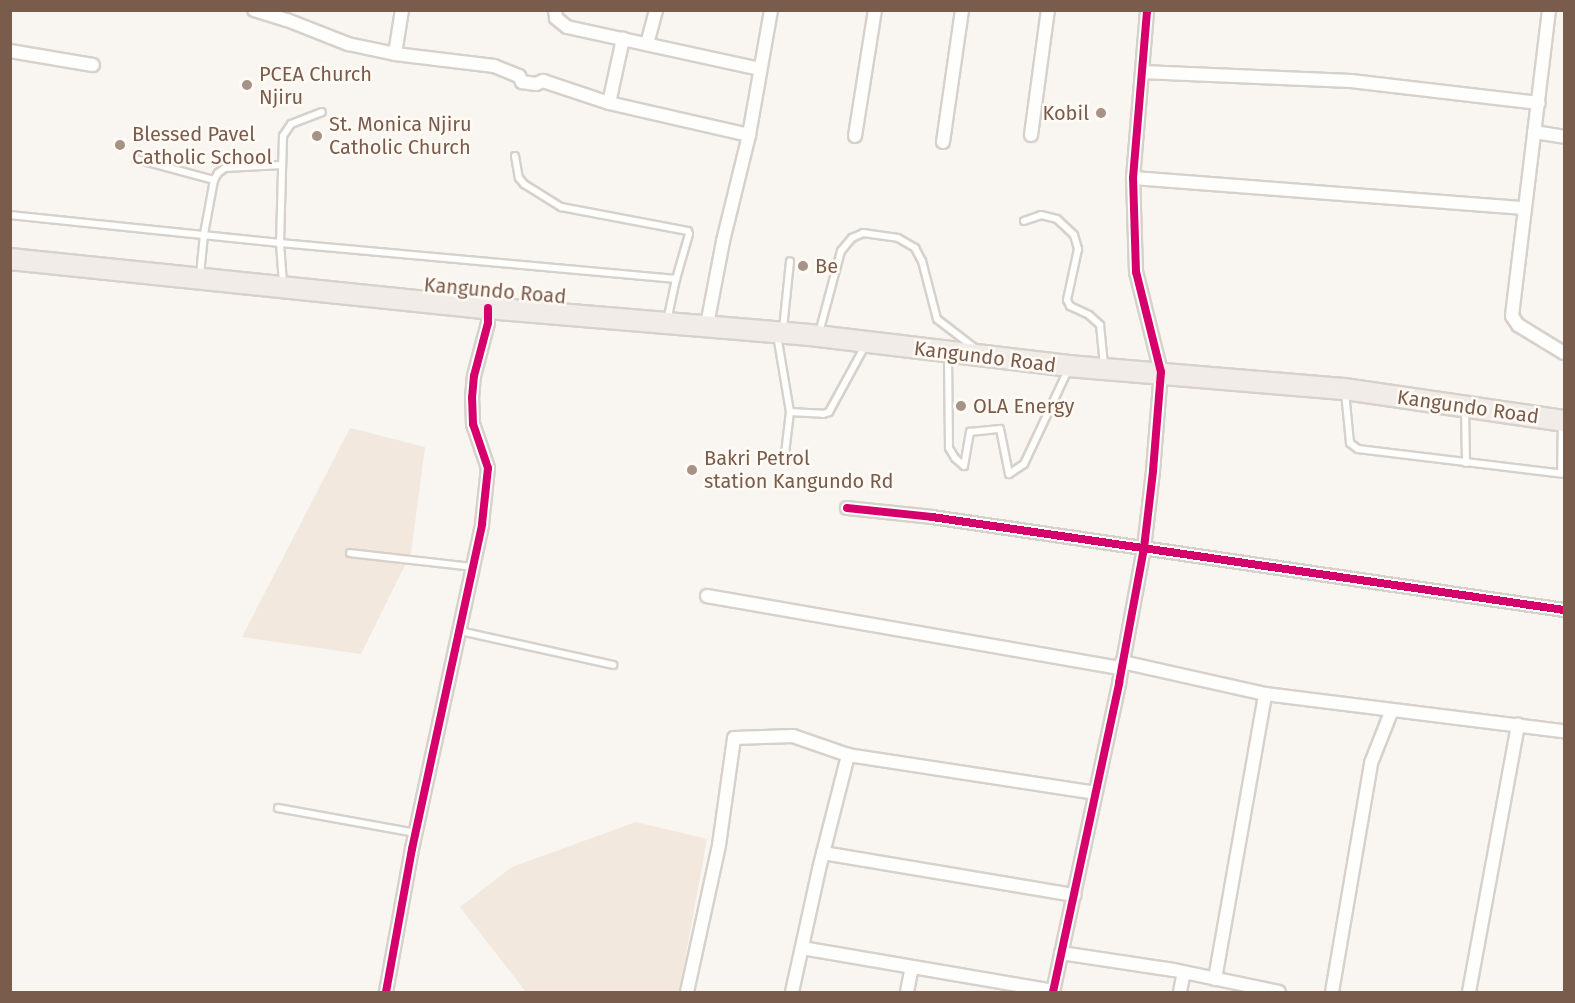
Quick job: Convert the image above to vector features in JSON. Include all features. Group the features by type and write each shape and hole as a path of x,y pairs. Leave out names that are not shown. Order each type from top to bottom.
{"highway":[{"name":"Kangundo Road","path":"10,259 488,308 818,336 1069,366 1345,389 1563,421"}],"street":[{"path":"254,10 288,15 348,44 395,54 494,66 519,76 522,82 536,84 543,81 609,103 749,135"},
{"path":"395,54 402,10"},
{"path":"555,10 556,18 567,27 759,69"},
{"path":"647,44 656,10"},
{"path":"707,326 723,241 749,135 771,10"},
{"path":"855,136 875,10"},
{"path":"943,142 962,10"},
{"path":"1031,135 1048,10"},
{"path":"802,948 1053,992 1122,665 1144,548 1154,471 1161,372 1136,272 1133,178 1147,10"},
{"path":"1549,10 1512,316 1518,325 1564,353"},
{"path":"609,103 623,39"},
{"path":"10,51 93,65"},
{"path":"1142,72 1351,81 1539,103"},
{"path":"1534,132 1564,136"},
{"path":"1133,178 1525,208"},
{"path":"386,993 416,833 474,567 488,468 473,424 472,398 488,323 488,308"},
{"path":"846,508 932,517 1564,610"},
{"path":"707,596 1122,665 1265,694 1564,731"},
{"path":"1215,979 1265,694"},
{"path":"1332,993 1371,763 1392,710"},
{"path":"1469,993 1518,724"},
{"path":"687,993 719,845 734,738 793,736 848,756 1095,793"},
{"path":"792,993 823,853 848,756"},
{"path":"823,853 1075,894"},
{"path":"1061,952 1184,972 1279,993"},
{"path":"907,993 912,967"},
{"path":"1180,993 1184,972"}],"lane":[{"path":"283,287 280,243 285,130 291,124 322,112"},
{"path":"515,156 519,178 524,184 561,207 688,231 667,322"},
{"path":"136,159 214,180"},
{"path":"200,279 204,234 214,180 225,168 282,165"},
{"path":"10,215 280,243 676,279"},
{"path":"1024,221 1041,215 1057,219 1074,235 1078,249 1067,300 1070,306 1089,315 1100,325 1104,369"},
{"path":"818,336 841,251 852,238 863,233 898,238 915,248 922,261 937,319 986,357"},
{"path":"784,462 790,412 780,333 790,261"},
{"path":"790,412 823,414 829,412 867,343"},
{"path":"948,353 950,448 955,458 964,466 970,432 1000,429 1010,474 1024,464 1069,366"},
{"path":"1345,389 1350,443 1358,449 1563,473 1563,421"},
{"path":"1465,407 1466,463"},
{"path":"351,553 474,567"},
{"path":"460,631 613,665"},
{"path":"278,808 416,833"}],"shaded area":[{"path":"350,428 425,447 411,553 361,654 242,637"},
{"path":"636,822 707,839 679,992 526,992 460,907 512,867"}],"cycle path":[{"path":"1053,992 1119,683 1144,548 1153,471 1161,372 1136,272 1133,178 1147,10"},
{"path":"386,992 412,849 482,524 488,468 473,424 472,398 474,376 488,323 488,308"},
{"path":"847,508 932,517 1564,610"}],"place":[{"name":"PCEA Church Njiru","path":"247,85"},
{"name":"Kobil","path":"1101,113"},
{"name":"St. Monica Njiru Catholic Church","path":"317,136"},
{"name":"Blessed Pavel Catholic School","path":"120,145"},
{"name":"Be","path":"803,266"},
{"name":"OLA Energy","path":"961,406"},
{"name":"Bakri Petrol station Kangundo Rd","path":"692,470"}]}
